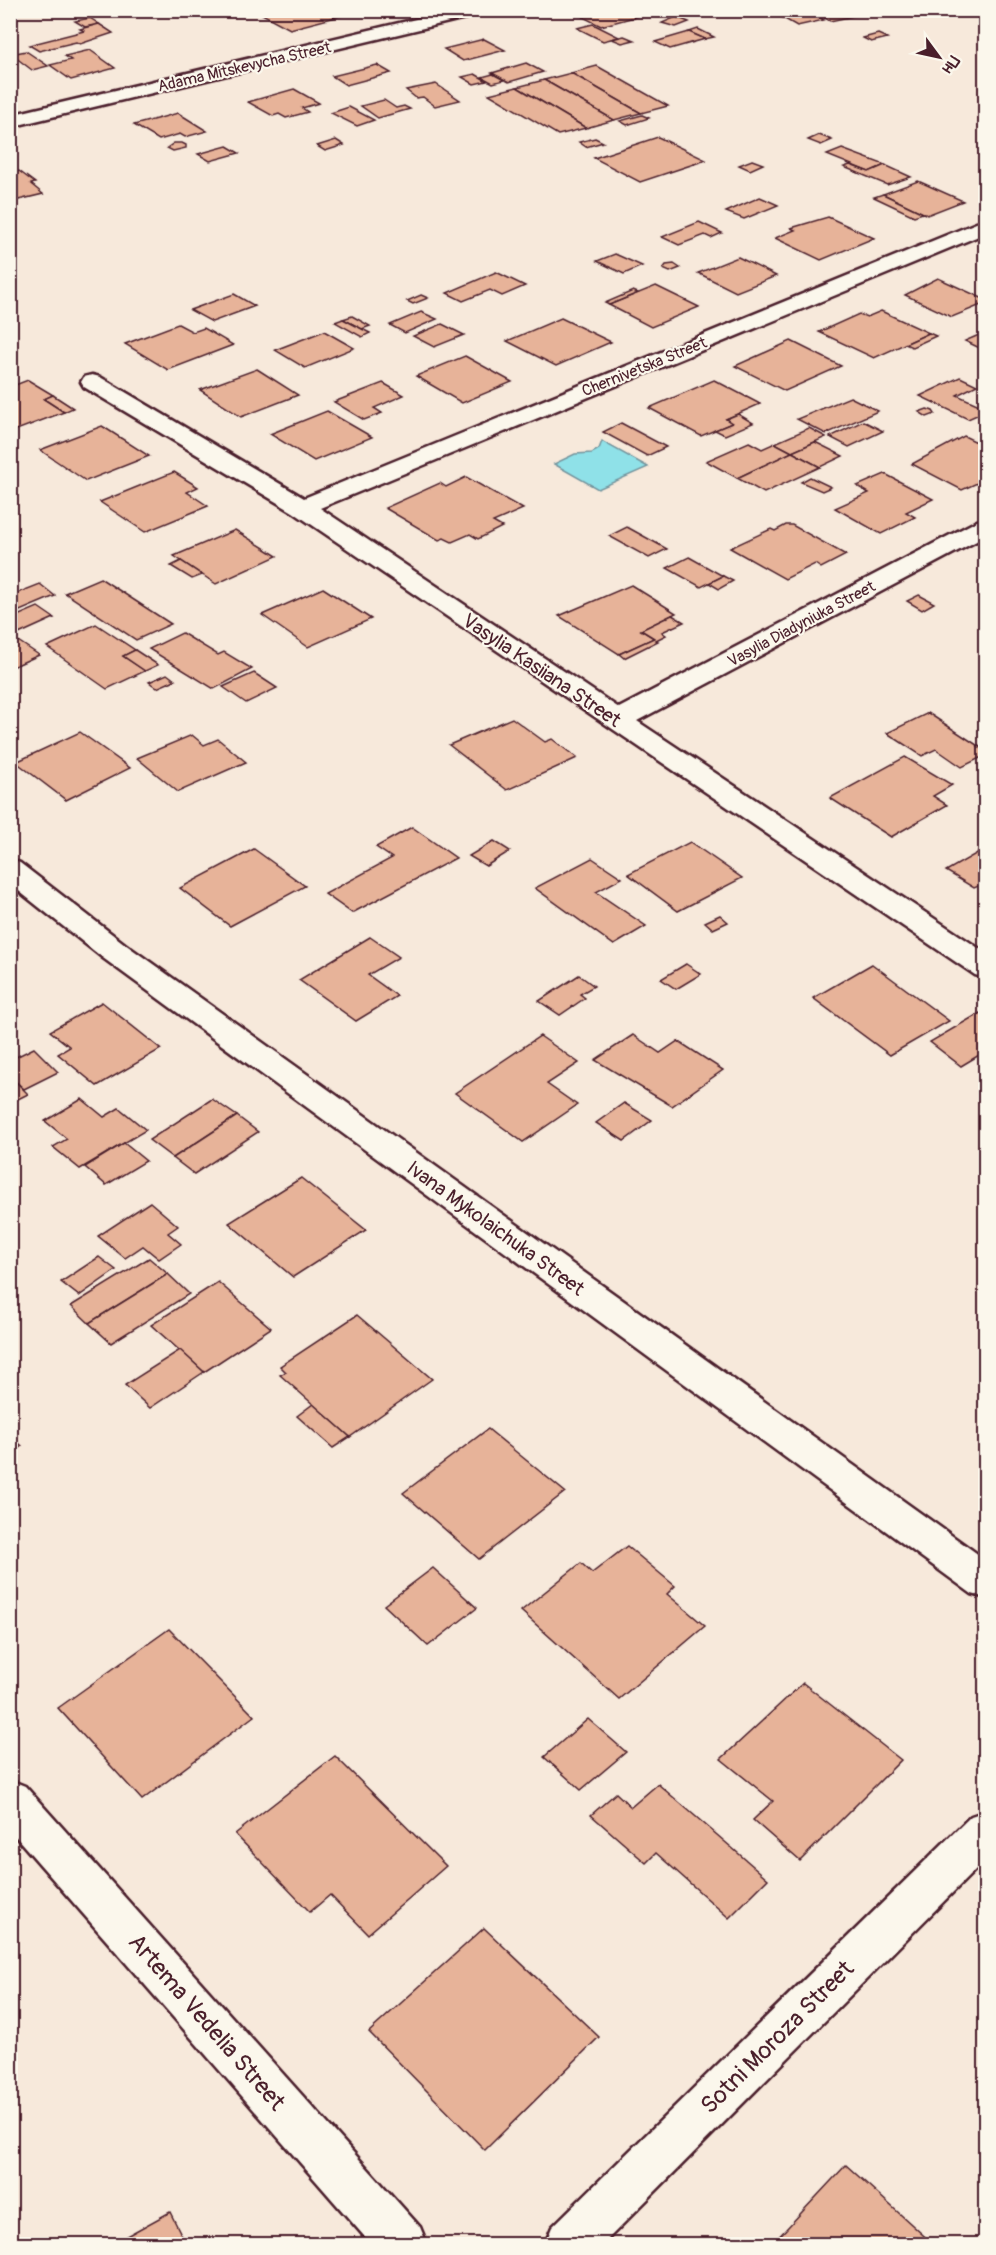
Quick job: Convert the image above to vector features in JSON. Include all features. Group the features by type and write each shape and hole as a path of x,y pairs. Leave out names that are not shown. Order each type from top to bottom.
{"street":[{"name":"Adama Mitskevycha Street","path":"10,122 478,10"},
{"name":"Chernivetska Street","path":"302,507 986,225"},
{"name":"Vasylia Kasiiana Street","path":"92,382 302,507 616,721 986,968"},
{"name":"Vasylia Diadyniuka Street","path":"616,721 986,526"},
{"name":"Ivana Mykolaichuka Street","path":"10,869 114,951 986,1582"},
{"name":"Artema Vedelia Street","path":"10,1799 403,2244"},
{"name":"Sotni Moroza Street","path":"569,2244 986,1830"}],"water":[{"path":"602,441 648,467 598,489 554,464 575,454 592,453 599,449"}],"building":[{"path":"275,10 336,10 344,15 290,29 262,14"},
{"path":"598,10 633,10 642,15 601,26 579,15"},
{"path":"826,10 878,11 830,21 816,13"},
{"path":"811,12 824,20 797,26 783,18"},
{"path":"676,17 689,22 676,27 662,23"},
{"path":"90,18 99,24 85,27 75,21"},
{"path":"99,24 113,33 80,44 76,42 39,51 29,45 84,31 80,29"},
{"path":"593,24 619,37 603,41 577,28"},
{"path":"698,29 714,37 705,39 689,32"},
{"path":"689,32 705,39 670,49 655,42"},
{"path":"878,34 887,38 871,42 863,38"},
{"path":"624,36 634,40 622,43 612,39"},
{"path":"484,39 505,50 463,61 444,49"},
{"path":"90,50 115,68 71,80 50,65 71,60 65,56"},
{"path":"26,51 48,66 32,70 11,54"},
{"path":"526,63 543,72 509,82 492,73"},
{"path":"377,65 391,73 346,85 332,76"},
{"path":"597,66 668,106 641,113 571,73"},
{"path":"571,73 641,113 614,120 544,80"},
{"path":"475,74 487,81 474,84 462,77"},
{"path":"493,74 504,80 493,83 482,77"},
{"path":"544,80 614,120 586,128 517,87"},
{"path":"436,84 460,100 435,106 423,97 416,98 406,90"},
{"path":"517,87 586,128 558,135 489,94"},
{"path":"294,89 319,103 302,108 308,112 286,118 279,114 273,116 248,102"},
{"path":"384,100 396,108 404,106 410,109 378,118 361,106"},
{"path":"349,107 374,120 357,126 331,113"},
{"path":"178,113 207,131 185,137 180,134 159,140 134,125"},
{"path":"642,115 649,118 627,125 620,121"},
{"path":"819,135 832,140 821,145 808,140"},
{"path":"658,137 706,160 640,182 594,158"},
{"path":"595,138 603,142 586,147 579,142"},
{"path":"336,140 344,145 325,151 317,146"},
{"path":"174,143 182,143 186,145 186,148 173,151 167,148"},
{"path":"227,146 239,153 210,161 198,154"},
{"path":"842,149 885,165 869,172 827,155"},
{"path":"752,160 763,164 750,170 739,165"},
{"path":"850,165 869,172 885,165 911,177 887,185 844,167"},
{"path":"19,171 35,183 31,184 43,194 10,202 10,173"},
{"path":"918,181 963,201 927,215 883,194"},
{"path":"883,194 923,213 914,216 874,197"},
{"path":"760,197 778,205 744,219 726,212"},
{"path":"828,217 874,238 821,260 775,238 795,230 791,228"},
{"path":"699,222 722,233 711,238 705,235 679,245 662,237"},
{"path":"615,254 642,266 624,274 597,261"},
{"path":"738,257 776,276 736,292 698,273"},
{"path":"674,264 680,268 670,272 663,269 666,265"},
{"path":"496,272 525,286 502,296 490,290 463,301 447,293"},
{"path":"938,278 986,300 986,303 952,317 905,295"},
{"path":"656,286 699,307 651,327 609,305"},
{"path":"633,291 638,293 609,305 605,303"},
{"path":"234,294 255,306 212,322 190,310"},
{"path":"421,295 428,298 413,304 407,301"},
{"path":"881,311 929,333 874,358 819,332 859,314 867,317"},
{"path":"421,312 437,319 405,333 390,325"},
{"path":"352,316 370,326 362,329 343,319"},
{"path":"561,318 611,342 556,366 507,341"},
{"path":"343,319 370,333 362,337 335,322"},
{"path":"178,324 193,332 204,328 233,345 168,370 125,344"},
{"path":"442,324 464,335 434,347 413,336"},
{"path":"324,331 354,348 305,368 275,350"},
{"path":"986,332 986,351 965,341"},
{"path":"929,333 936,336 912,347 905,344"},
{"path":"791,341 841,366 785,391 735,366"},
{"path":"465,356 512,382 462,403 416,376"},
{"path":"257,369 298,395 241,417 200,390"},
{"path":"960,377 977,385 957,395 986,408 986,411 968,419 920,396"},
{"path":"28,380 53,395 44,399 64,412 14,431 10,429 10,387"},
{"path":"714,380 760,404 726,419 732,423 701,436 649,408"},
{"path":"383,383 404,395 374,408 382,413 364,420 334,402"},
{"path":"53,395 73,408 64,412 44,399"},
{"path":"850,397 878,411 826,434 797,419"},
{"path":"927,409 935,414 927,417 919,412"},
{"path":"327,411 372,437 314,461 270,434"},
{"path":"738,414 753,423 725,435 715,430 732,423 726,419"},
{"path":"863,421 883,431 849,447 830,437"},
{"path":"621,423 666,447 647,456 603,432"},
{"path":"102,426 149,456 86,481 40,450"},
{"path":"809,428 826,437 792,452 775,443"},
{"path":"964,436 985,446 980,449 986,452 986,479 962,490 912,464"},
{"path":"749,442 762,449 775,443 792,452 737,478 706,461"},
{"path":"815,442 843,456 820,467 792,452"},
{"path":"792,452 820,467 764,493 737,478"},
{"path":"174,472 198,487 187,492 208,506 145,532 100,502"},
{"path":"885,474 933,499 906,512 915,517 881,534 835,508 869,493 857,486"},
{"path":"466,477 523,509 493,522 502,527 478,539 470,534 452,542 444,538 439,540 385,508 440,483 446,487"},
{"path":"810,477 831,487 822,491 801,482"},
{"path":"786,525 792,525 846,555 821,568 815,564 785,579 730,548 771,529 775,531"},
{"path":"627,527 667,549 649,558 609,536"},
{"path":"235,530 277,556 216,584 174,556"},
{"path":"689,557 723,576 701,587 667,568"},
{"path":"181,561 202,575 192,579 171,566"},
{"path":"723,576 733,581 719,589 709,583"},
{"path":"100,578 171,624 136,640 65,593"},
{"path":"40,584 55,596 15,613 10,610 10,596"},
{"path":"631,585 676,613 641,630 654,638 619,654 559,616"},
{"path":"323,588 371,619 308,647 262,615"},
{"path":"919,595 934,603 922,610 907,601"},
{"path":"38,607 54,618 12,637 10,619"},
{"path":"672,615 684,622 662,632 666,635 656,640 658,641 624,658 619,654 654,638 641,630"},
{"path":"96,624 135,650 123,656 145,671 107,689 47,647"},
{"path":"182,633 218,655 224,652 252,669 214,689 149,649"},
{"path":"10,635 12,637 39,655 10,668"},
{"path":"135,650 158,665 145,671 123,656"},
{"path":"254,673 277,688 246,703 223,687"},
{"path":"167,674 175,680 157,688 149,682"},
{"path":"928,713 986,751 986,755 962,767 936,749 922,756 887,733"},
{"path":"512,718 545,742 552,739 577,758 507,790 449,745"},
{"path":"80,732 130,768 66,800 16,762"},
{"path":"192,735 204,745 218,739 246,762 178,792 137,758"},
{"path":"905,757 952,785 933,796 947,805 891,837 830,798"},
{"path":"412,827 456,858 352,913 325,894 392,858 376,847"},
{"path":"494,841 510,851 486,866 469,856"},
{"path":"690,842 742,878 678,911 628,874"},
{"path":"986,848 986,888 981,885 974,888 946,871"},
{"path":"254,849 305,886 230,926 180,888"},
{"path":"592,858 622,878 596,892 646,926 614,945 535,888"},
{"path":"720,915 728,922 713,929 705,922"},
{"path":"370,937 399,957 368,975 397,996 356,1021 299,980"},
{"path":"686,964 701,974 676,989 661,979"},
{"path":"872,964 949,1021 890,1055 813,998"},
{"path":"579,975 594,986 580,994 585,998 560,1015 539,1001"},
{"path":"102,1002 161,1049 97,1086 58,1054 70,1047 50,1031"},
{"path":"980,1013 986,1017 986,1051 961,1066 930,1042"},
{"path":"633,1035 660,1053 678,1041 723,1070 672,1106 595,1060"},
{"path":"540,1036 579,1063 547,1084 577,1105 523,1142 455,1093"},
{"path":"34,1048 58,1072 24,1089 10,1076 10,1060"},
{"path":"10,1076 28,1094 10,1103"},
{"path":"82,1099 104,1117 119,1108 146,1130 80,1169 53,1147 67,1139 45,1121"},
{"path":"212,1099 237,1116 173,1158 149,1140"},
{"path":"624,1103 652,1120 624,1141 596,1123"},
{"path":"237,1116 258,1132 194,1174 173,1158"},
{"path":"124,1143 146,1161 106,1185 85,1167"},
{"path":"301,1178 366,1230 293,1277 229,1223"},
{"path":"150,1202 178,1226 168,1233 181,1244 159,1259 143,1246 125,1258 98,1236"},
{"path":"99,1257 116,1270 79,1296 61,1282"},
{"path":"149,1258 168,1274 89,1323 71,1306"},
{"path":"168,1274 189,1294 111,1343 89,1323"},
{"path":"218,1282 271,1328 204,1372 151,1325"},
{"path":"357,1315 432,1379 350,1437 280,1375 286,1372 280,1366"},
{"path":"180,1350 204,1372 150,1408 125,1385"},
{"path":"313,1404 350,1437 333,1448 297,1416"},
{"path":"488,1429 565,1492 479,1559 403,1493"},
{"path":"10,1435 22,1446 10,1454"},
{"path":"627,1546 675,1586 667,1594 705,1626 619,1699 521,1611 581,1563 592,1573"},
{"path":"433,1568 477,1608 428,1646 384,1605"},
{"path":"169,1629 254,1716 142,1800 58,1708"},
{"path":"803,1683 901,1760 800,1861 753,1820 773,1801 721,1759"},
{"path":"588,1719 626,1752 581,1790 544,1757"},
{"path":"335,1756 446,1866 368,1934 330,1895 310,1912 235,1834"},
{"path":"658,1784 768,1879 729,1918 656,1853 646,1863 591,1815 616,1793 631,1807"},
{"path":"484,1928 599,2037 485,2150 369,2032"},
{"path":"846,2165 933,2244 772,2244"},
{"path":"170,2212 186,2244 112,2244"}]}
